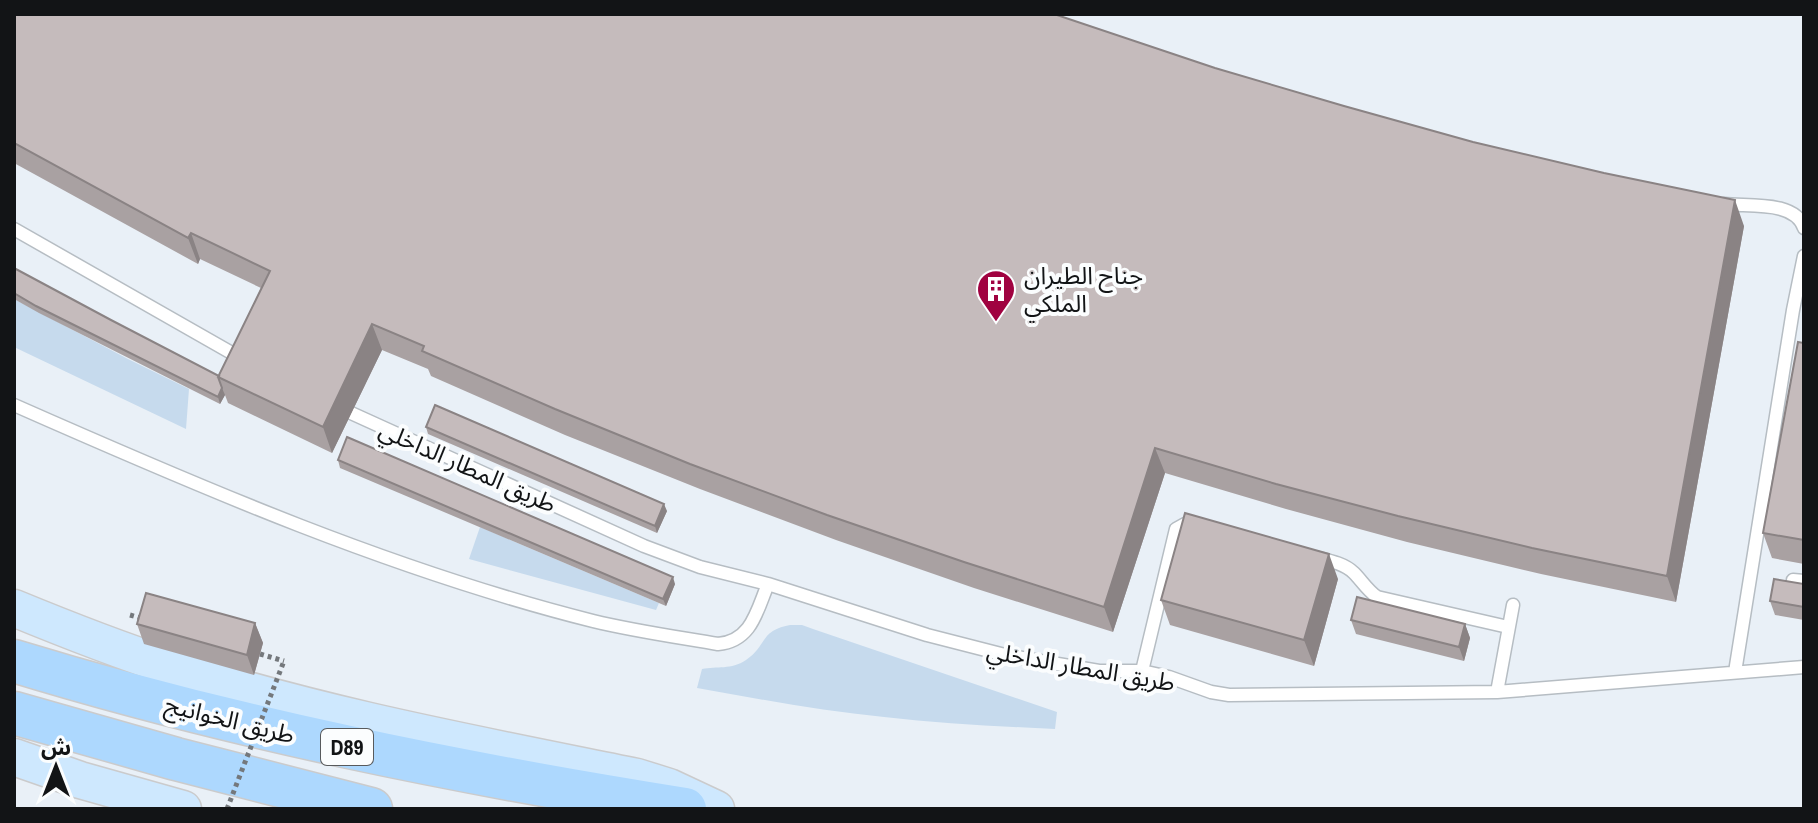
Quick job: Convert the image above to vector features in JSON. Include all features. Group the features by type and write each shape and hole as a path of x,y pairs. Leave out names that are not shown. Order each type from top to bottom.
{"highway":[{"name":"طريق الخوانيج","path":"14,661 202,714 327,742 685,809"},
{"name":"D89","path":"14,713 371,809"}],"main road":[{"path":"14,608 105,644 226,684 419,733 637,777 669,787 716,809"},
{"path":"14,757 80,780 183,809"}],"lane":[{"path":"1712,203 1778,208 1792,213 1802,221 1804,228"},
{"path":"14,229 247,362"},
{"path":"1735,672 1799,313 1804,256"},
{"path":"14,405 215,492 355,545 494,594 596,622 718,644 729,643 739,639 750,626 768,584"},
{"name":"طريق المطار الداخلي","path":"351,413 672,558 768,584 927,635 1005,655 1099,671 1142,671 1211,692 1229,695 1497,692 1804,667"},
{"path":"1142,671 1176,529 1185,524 1205,529"},
{"path":"1307,555 1346,567 1377,597 1508,627"},
{"path":"1497,692 1513,605"}],"path":[{"path":"130,615 151,621"},
{"path":"227,809 284,661 260,654"}],"shaded area":[{"path":"14,299 189,389 186,429 14,347"},
{"path":"480,527 659,603 656,610 469,559"},
{"path":"790,625 802,625 1057,712 1055,729 861,714 697,688 702,669 729,666 746,660 773,631"}],"building":[{"name":"جناح الطيران الملكي","path":"14,14 1054,14 1215,68 1473,142 1735,200 1667,576 1398,516 1155,448 1104,607 827,515 690,464 422,351 424,346 372,324 323,427 218,377 270,271 191,233 188,238 14,143"},
{"path":"14,268 219,376 222,388 218,397 14,293"},
{"path":"1798,342 1804,343 1804,540 1763,533"},
{"path":"435,405 664,504 655,526 426,427"},
{"path":"347,437 673,577 663,599 338,460"},
{"path":"1185,513 1329,554 1304,640 1161,600"},
{"path":"1774,579 1804,584 1804,607 1770,601"},
{"path":"146,593 255,623 247,655 137,624"},
{"path":"1357,597 1465,624 1459,647 1351,620"}],"place":[{"name":"جناح الطيران الملكي","path":"996,323"}]}
